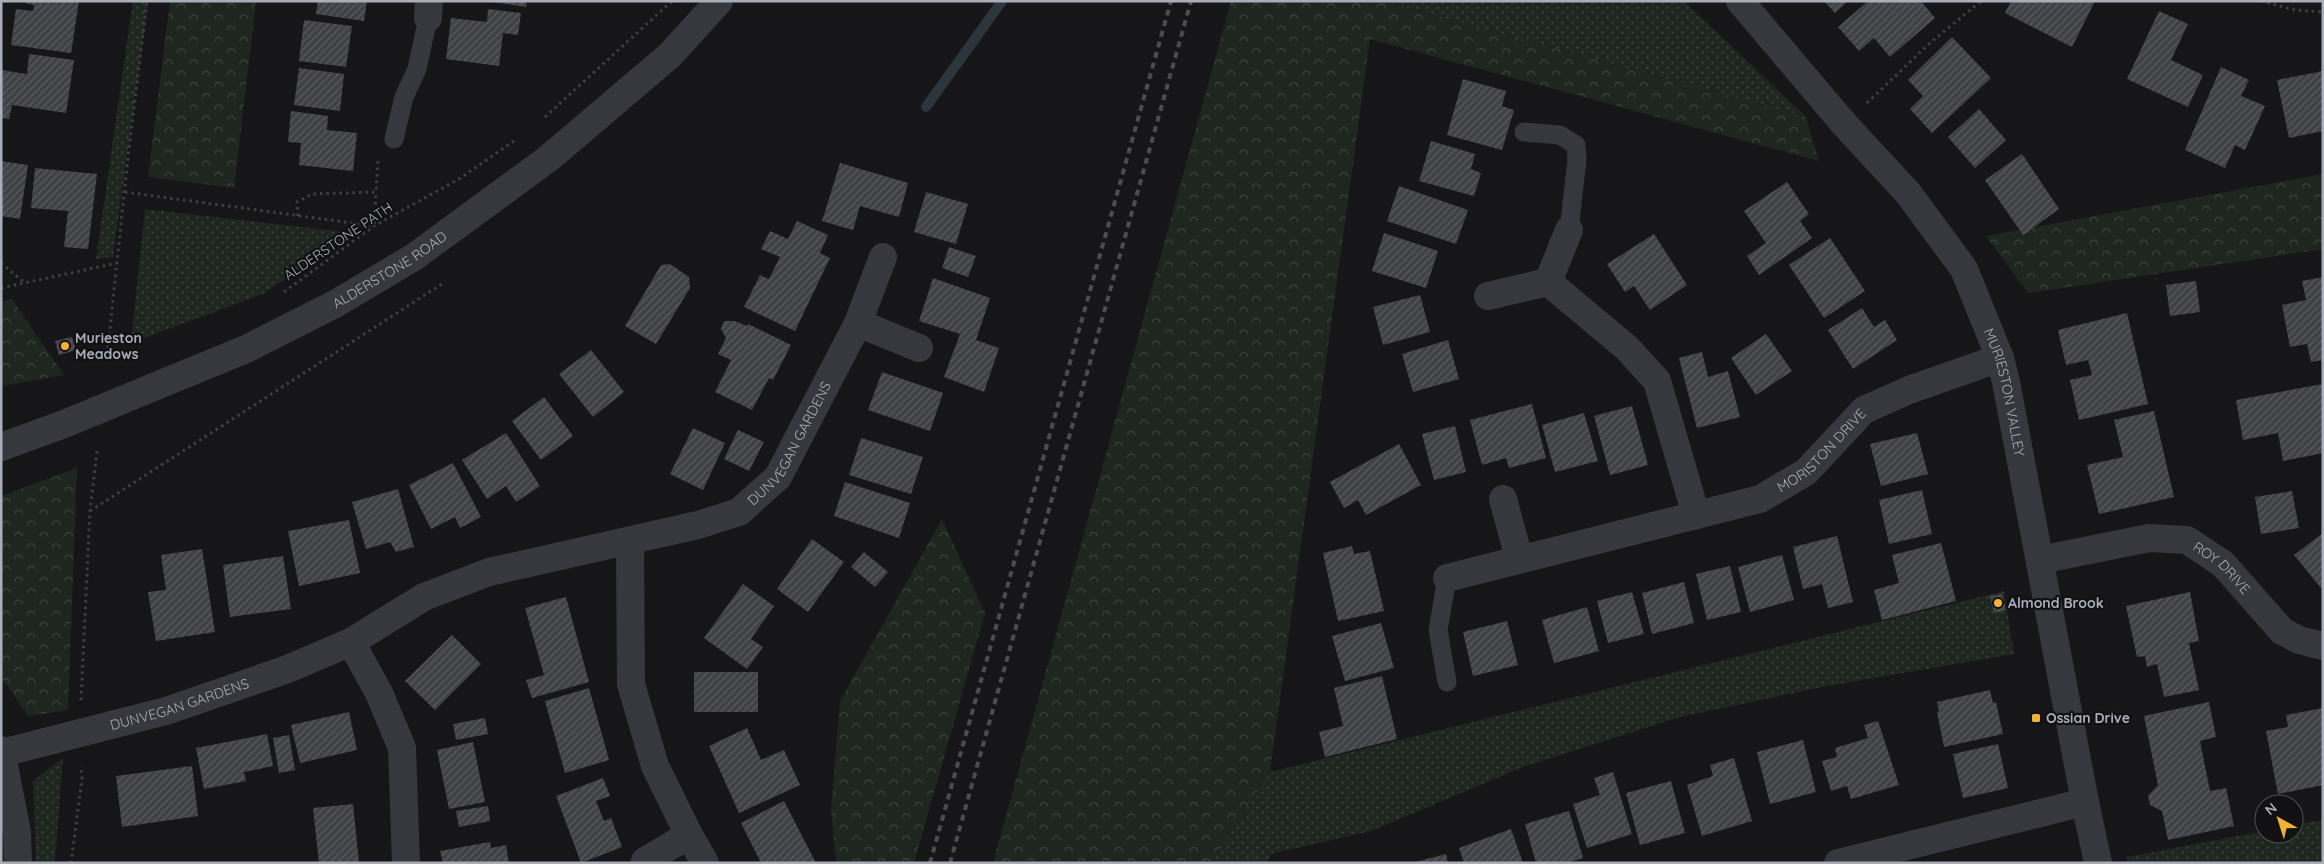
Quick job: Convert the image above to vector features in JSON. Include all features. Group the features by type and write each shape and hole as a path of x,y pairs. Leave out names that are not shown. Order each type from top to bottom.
{"street":[{"name":"ALDERSTONE ROAD","path":"1,447 64,424 246,349 335,304 414,257 556,151 670,55 719,1"},
{"name":"MURIESTON VALLEY","path":"1740,1 1845,124 1908,193 1964,269 2000,358 2098,863"},
{"path":"1548,282 1569,230"},
{"name":"DUNVEGAN GARDENS","path":"2,752 166,711 285,670 352,642 424,597 489,572 698,525 739,512 778,477 858,323 883,257"},
{"path":"1488,296 1548,282"},
{"path":"1548,282 1626,348 1657,381 1696,515"},
{"path":"858,323 919,348"},
{"name":"MORISTON DRIVE","path":"1447,578 1519,558 1760,499 1806,472 1864,410 1909,390 2000,358"},
{"path":"1503,499 1519,558"},
{"name":"ROY DRIVE","path":"2040,560 2149,538 2187,540 2223,564 2282,631 2299,640 2323,646"},
{"path":"630,541 631,684 655,766 689,836 706,863"},
{"path":"352,642 379,693 402,748 406,863"},
{"path":"2,752 17,832 18,863"},
{"path":"1838,863 2085,802"},
{"path":"646,861 689,836"}],"lane":[{"path":"394,139 404,96 417,70 428,10"},
{"path":"1524,132 1560,135 1576,145 1577,160 1569,230"},
{"path":"1447,578 1438,630 1447,682"}],"path":[{"path":"108,348 124,192 147,1"},
{"path":"541,120 672,1"},
{"path":"1845,124 1930,43 1981,1"},
{"path":"2261,1 2295,10 2323,12"},
{"name":"ALDERSTONE PATH","path":"277,297 374,226 459,179 520,137"},
{"path":"124,192 374,226 378,142 394,139"},
{"path":"298,216 297,202 312,194 376,192"},
{"path":"1,263 25,283"},
{"path":"1,288 117,263"},
{"path":"90,511 445,282"},
{"path":"71,863 82,779 80,732 90,511 97,451"}],"green space":[{"path":"133,1 148,1 113,257 96,259"},
{"path":"170,1 256,1 234,188 148,177"},
{"path":"1231,1 1383,1 1806,117 1819,161 1370,39 1270,772 1211,863 993,863"},
{"path":"1383,1 1684,1 1806,117"},
{"path":"2323,174 2323,249 2028,293 1986,236"},
{"path":"145,209 353,233 263,294 131,343"},
{"path":"12,299 64,375 1,386 1,302"},
{"path":"77,468 68,710 28,716 3,680 1,670 1,496"},
{"path":"942,519 985,613 914,863 836,863 831,810 840,701"},
{"path":"2004,591 2014,654 1827,686 1680,717 1523,767 1371,831 1270,854 1268,863 1211,863 1270,772"},
{"path":"63,758 55,863 36,863 33,781"},
{"path":"2323,820 2323,863 2128,863 2127,857 2254,833 2254,844 2304,844 2304,823"}],"building":[{"path":"26,1 79,1 71,53 11,45 16,9 33,11 34,5 25,3"},
{"path":"318,1 367,1 364,21 316,14"},
{"path":"487,1 527,1 526,7"},
{"path":"1824,1 1848,1 1835,13"},
{"path":"1868,1 1921,1 1935,18 1890,57 1874,38 1859,51 1838,27"},
{"path":"2011,1 2095,1 2072,47 2005,13"},
{"path":"488,9 521,13 518,35 503,33 499,66 446,59 451,18 487,22"},
{"path":"2159,11 2188,24 2171,60 2203,75 2188,107 2127,79"},
{"path":"304,20 352,26 346,67 299,61"},
{"path":"1952,37 1991,78 1932,133 1910,109 1923,96 1908,80"},
{"path":"29,54 74,60 66,113 12,105 9,119 1,118 1,70 27,74"},
{"path":"2221,67 2249,80 2241,96 2265,106 2245,150 2235,145 2225,168 2185,150"},
{"path":"299,68 344,74 340,111 294,105"},
{"path":"2323,71 2323,131 2289,138 2277,80"},
{"path":"1463,79 1506,91 1502,106 1514,110 1502,150 1447,135"},
{"path":"1979,109 2006,140 1975,168 1948,137"},
{"path":"291,111 328,116 327,130 357,133 353,171 299,165 301,143 288,142"},
{"path":"1431,141 1475,154 1471,169 1481,173 1474,196 1419,181"},
{"path":"2022,154 2059,209 2023,235 1985,180"},
{"path":"1,161 28,165 20,219 1,216"},
{"path":"840,163 908,183 899,217 860,206 853,230 822,221"},
{"path":"35,168 97,174 88,249 64,247 68,211 31,208"},
{"path":"1787,182 1809,214 1800,221 1812,238 1759,275 1747,256 1766,243 1744,211"},
{"path":"1399,186 1468,210 1456,244 1387,221"},
{"path":"926,192 968,204 956,244 914,232"},
{"path":"797,221 828,235 820,253 830,258 795,331 744,307 760,275 769,279 780,257 761,249 770,231 788,239"},
{"path":"1384,233 1438,251 1426,288 1372,271"},
{"path":"1654,234 1687,285 1650,310 1634,286 1625,292 1607,264"},
{"path":"1830,238 1865,291 1824,318 1789,265"},
{"path":"949,247 976,256 968,277 942,268"},
{"path":"670,264 689,277 690,288 656,344 625,326 661,265"},
{"path":"2323,277 2323,360 2311,362 2307,344 2290,347 2282,305 2306,300 2302,281"},
{"path":"933,278 990,298 976,340 999,348 984,392 944,377 960,334 919,321"},
{"path":"2196,281 2200,312 2170,316 2166,285"},
{"path":"1420,295 1430,332 1383,345 1373,307"},
{"path":"1862,308 1874,327 1885,320 1897,340 1853,369 1828,330"},
{"path":"2127,313 2148,404 2079,420 2070,380 2092,375 2088,360 2066,365 2058,330"},
{"path":"724,321 735,321 747,326 748,324 791,345 773,380 769,378 752,410 715,392 731,360 718,354 726,338 721,329"},
{"path":"1766,334 1792,371 1756,395 1731,358"},
{"name":"Murieston Meadows","path":"72,337 76,350 59,355 55,341"},
{"path":"1448,340 1459,379 1413,392 1402,354"},
{"path":"591,350 624,392 593,417 559,374"},
{"path":"1702,352 1708,377 1728,371 1740,417 1697,428 1679,358"},
{"path":"882,372 943,393 930,431 868,410"},
{"path":"2323,384 2323,453 2283,461 2278,433 2243,440 2236,400"},
{"path":"544,397 573,436 541,460 512,421"},
{"path":"1532,404 1546,458 1509,468 1506,458 1482,465 1470,420"},
{"path":"1632,406 1648,465 1610,475 1594,416"},
{"path":"2154,411 2174,497 2099,514 2087,465 2123,457 2114,420"},
{"path":"1584,413 1598,461 1555,472 1542,425"},
{"path":"1455,426 1466,472 1434,480 1422,434"},
{"path":"693,428 725,443 703,490 670,474"},
{"path":"738,430 764,442 749,471 724,459"},
{"path":"506,433 540,486 516,502 506,486 487,499 462,460"},
{"path":"1917,433 1928,474 1881,486 1870,444"},
{"path":"861,438 923,457 911,494 849,475"},
{"path":"1399,444 1421,485 1366,515 1358,500 1344,508 1330,482"},
{"path":"453,463 481,517 460,528 455,517 431,529 409,485"},
{"path":"845,482 910,503 899,538 834,516"},
{"path":"398,489 414,547 396,552 390,542 366,549 352,502"},
{"path":"1922,490 1932,534 1889,544 1879,500"},
{"path":"2292,491 2299,528 2261,534 2255,497"},
{"path":"349,520 360,573 299,586 288,531"},
{"path":"2323,533 2323,587 2321,588 2294,555"},
{"path":"1837,536 1853,602 1828,608 1822,584 1803,589 1793,547"},
{"path":"812,539 844,562 808,612 777,589"},
{"path":"1941,543 1956,601 1882,620 1874,590 1899,583 1892,555"},
{"path":"1352,546 1354,554 1370,551 1384,611 1338,621 1323,553"},
{"path":"202,549 215,632 156,641 148,592 166,590 161,555"},
{"path":"864,552 888,572 875,587 851,567"},
{"path":"1782,555 1794,600 1750,612 1738,567"},
{"path":"283,556 291,609 230,617 223,565"},
{"path":"1730,566 1741,612 1707,620 1696,574"},
{"path":"1684,582 1694,623 1652,634 1642,593"},
{"path":"743,584 774,606 751,639 763,647 747,669 704,638"},
{"path":"1632,592 1644,634 1608,643 1597,601"},
{"path":"2190,592 2199,641 2189,643 2199,690 2164,697 2157,664 2147,667 2145,656 2137,657 2126,606"},
{"name":"Almond Brook","path":"2002,594 2006,610 1994,613 1990,596"},
{"path":"566,597 589,682 532,698 526,680 544,675 525,608"},
{"path":"1587,607 1599,651 1554,663 1542,620"},
{"path":"1507,621 1518,665 1473,676 1463,632"},
{"path":"1381,623 1394,668 1345,681 1332,636"},
{"path":"452,635 481,664 435,710 405,681"},
{"path":"694,672 758,672 758,712 694,712"},
{"path":"1382,676 1397,739 1325,757 1319,732 1343,726 1334,688"},
{"path":"589,688 609,760 565,773 545,701"},
{"path":"1990,690 1993,703 1996,702 2003,734 1944,747 1937,712 1939,711 1937,702"},
{"path":"2209,702 2216,737 2200,741 2210,791 2226,788 2234,826 2168,840 2162,811 2150,805 2148,796 2158,785 2144,716"},
{"path":"2323,708 2323,785 2278,794 2266,731 2288,727 2286,715"},
{"path":"349,712 357,750 300,763 291,725"},
{"path":"485,718 488,734 456,740 453,724"},
{"path":"1878,721 1899,785 1851,799 1847,786 1831,791 1822,761 1837,757 1835,748 1868,738 1864,725"},
{"path":"747,728 761,760 784,750 800,785 739,813 709,746"},
{"path":"267,734 273,766 244,772 246,781 204,789 196,748"},
{"path":"289,735 295,770 279,773 273,738"},
{"path":"1803,740 1816,792 1770,804 1757,752"},
{"path":"473,742 485,802 449,809 437,750"},
{"path":"1998,744 2008,788 1963,798 1953,754"},
{"path":"1734,758 1752,821 1702,836 1687,785 1713,776 1710,765"},
{"path":"192,766 198,816 122,827 116,776"},
{"path":"1613,772 1632,834 1587,848 1573,804 1600,795 1594,778"},
{"path":"603,778 610,796 596,801 604,821 611,818 622,847 581,863 556,796"},
{"path":"1671,781 1685,833 1640,845 1626,793"},
{"path":"784,801 816,863 761,863 741,823"},
{"path":"353,804 359,862 319,863 313,808"},
{"path":"488,806 490,821 459,827 456,811"},
{"path":"1569,811 1583,858 1566,863 1536,863 1525,824"},
{"path":"1511,829 1523,863 1464,863 1459,848"},
{"path":"490,842 491,848 506,845 509,863 443,863 440,851"},
{"path":"1446,854 1448,863 1415,863 1415,862"}],"waterway":[{"path":"926,107 1002,1"}],"railway":[{"path":"930,863 1171,1"},
{"path":"950,863 1191,1"}],"place":[{"name":"Murieston Meadows","path":"65,346"},
{"name":"Almond Brook","path":"1998,603"},
{"name":"Ossian Drive","path":"2036,718"}]}
